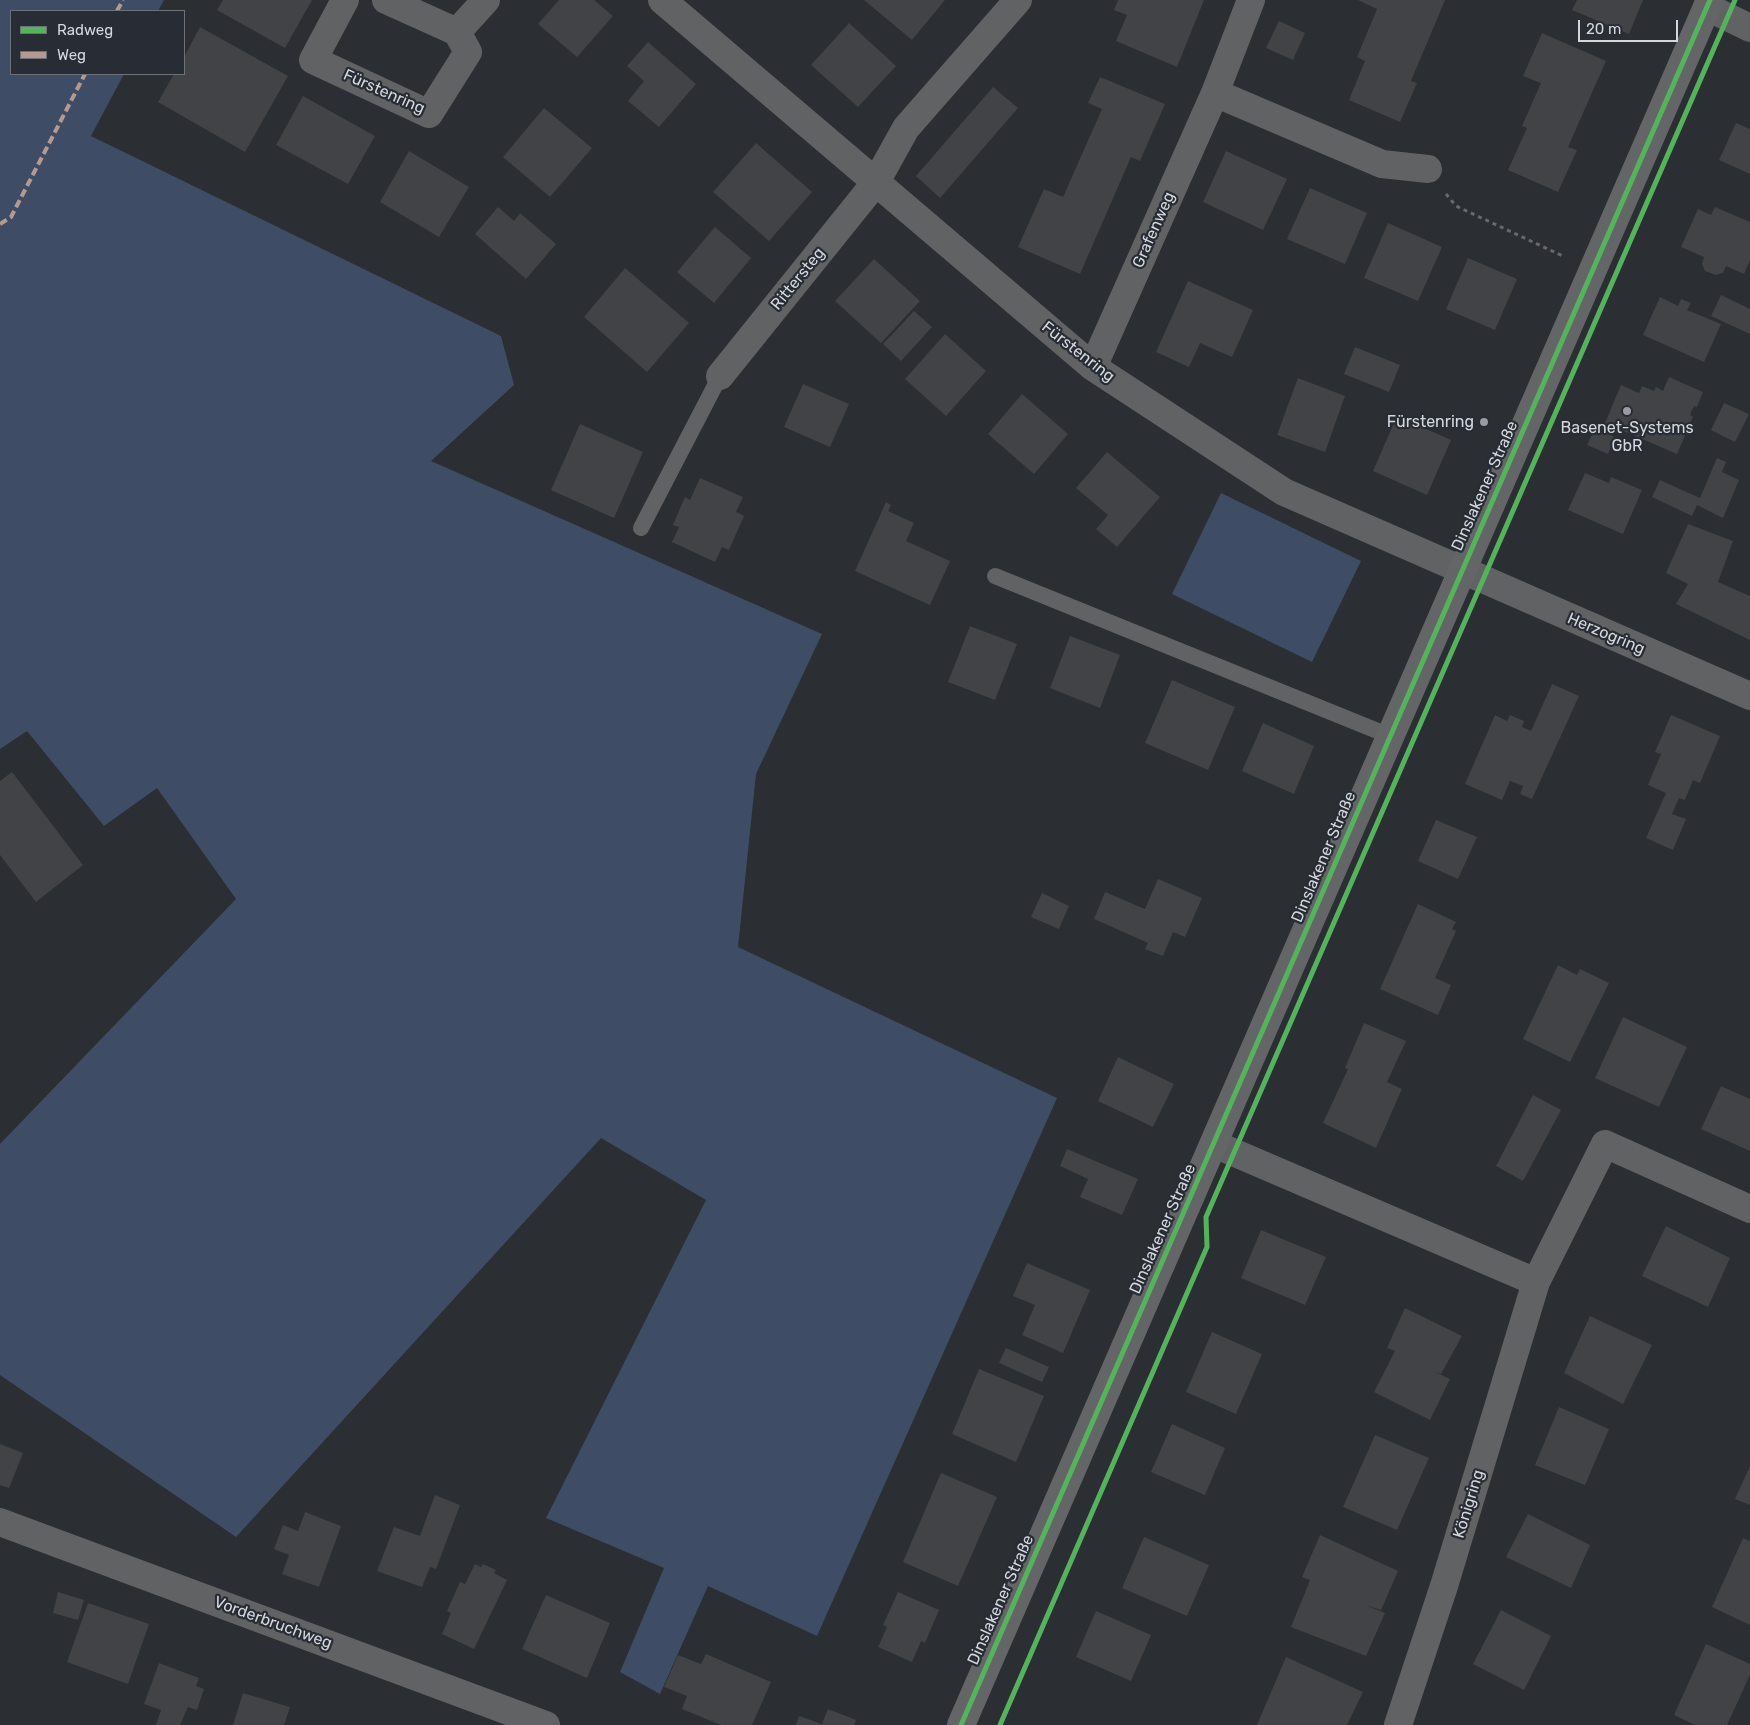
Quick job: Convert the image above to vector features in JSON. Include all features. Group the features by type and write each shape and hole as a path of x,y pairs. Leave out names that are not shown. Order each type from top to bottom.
{"main road":[{"name":"Dinslakener Straße","path":"961,1725 1708,4"}],"street":[{"name":"Fürstenring","path":"345,0 313,60 429,114 468,52 457,32"},
{"path":"386,0 457,32 486,0"},
{"name":"Fürstenring","path":"662,0 1093,367 1284,492 1462,570"},
{"path":"876,182 906,128 1018,0"},
{"name":"Grafenweg","path":"1093,367 1215,93 1251,0"},
{"path":"1708,4 1750,28"},
{"path":"1215,93 1382,164 1428,169"},
{"name":"Rittersteg","path":"720,376 876,182"},
{"name":"Herzogring","path":"1462,570 1750,696"},
{"path":"1214,1144 1536,1282"},
{"name":"Königring","path":"1398,1725 1444,1586 1536,1282 1604,1144 1750,1208"},
{"name":"Vorderbruchweg","path":"0,1522 546,1725"}],"lane":[{"path":"641,528 720,376"},
{"path":"995,576 1390,736"}],"path":[{"path":"1428,169 1456,206 1593,270"}],"shaded area":[{"path":"0,0 164,0 159,10 10,10 10,75 123,75 91,136 501,336 514,385 431,461 822,634 756,774 738,947 1057,1098 817,1636 708,1586 660,1694 620,1672 664,1568 546,1518 706,1200 601,1138 236,1537 0,1375 0,1144 236,899 157,788 104,826 27,731 0,749"},
{"path":"1221,493 1361,561 1312,662 1172,594"}],"building":[{"path":"223,0 312,0 285,48 217,10"},
{"path":"559,0 594,0 613,16 577,57 538,24"},
{"path":"864,0 945,0 912,40"},
{"path":"1118,0 1204,0 1177,67 1116,41 1127,15 1114,10"},
{"path":"1358,0 1445,0 1411,81 1417,83 1400,122 1349,100 1365,61 1357,57 1377,9"},
{"path":"1577,0 1643,0 1629,34 1572,10"},
{"path":"1279,21 1305,33 1293,60 1266,48"},
{"path":"849,23 896,66 858,107 811,65"},
{"path":"200,27 288,76 245,152 158,102 173,75 185,75 185,55"},
{"path":"1542,33 1606,61 1568,147 1577,150 1558,192 1508,170 1527,128 1522,126 1541,83 1523,76"},
{"path":"648,42 696,84 659,127 628,101 644,81 627,66"},
{"path":"1100,77 1165,104 1140,161 1131,157 1080,274 1018,247 1044,189 1063,197 1102,109 1088,103"},
{"path":"993,87 1018,108 940,198 916,176"},
{"path":"303,96 375,136 348,184 276,145"},
{"path":"544,108 592,148 550,197 503,157"},
{"path":"1736,123 1750,129 1750,174 1719,160"},
{"path":"756,143 812,192 769,241 713,192"},
{"path":"409,151 469,187 439,237 380,202"},
{"path":"1226,151 1287,179 1263,230 1203,202"},
{"path":"1310,188 1367,213 1345,264 1287,239"},
{"path":"498,207 514,221 520,213 556,244 526,279 475,234"},
{"path":"1715,207 1750,222 1750,260 1744,274 1726,266 1723,273 1716,275 1705,271 1702,264 1704,257 1681,247 1698,209 1711,215"},
{"path":"1388,223 1442,247 1418,301 1364,278"},
{"path":"715,227 751,258 714,303 677,272"},
{"path":"1468,258 1517,279 1495,330 1446,309"},
{"path":"874,259 920,301 881,343 835,301"},
{"path":"625,268 689,323 647,372 584,317"},
{"path":"1188,281 1253,310 1232,357 1200,343 1189,367 1156,352"},
{"path":"1721,295 1750,309 1750,334 1711,316"},
{"path":"1660,297 1678,306 1681,299 1691,303 1687,310 1721,324 1704,362 1643,335"},
{"path":"914,311 932,327 901,361 883,344"},
{"path":"945,334 986,371 946,416 905,379"},
{"path":"1355,347 1400,365 1389,392 1344,374"},
{"path":"1669,377 1703,392 1697,407 1694,406 1690,415 1693,417 1677,454 1605,423 1621,385 1639,393 1642,386 1654,391 1656,387 1663,391"},
{"path":"1298,378 1345,396 1325,452 1277,435"},
{"path":"803,384 849,404 830,447 784,427"},
{"path":"1022,394 1068,434 1034,474 988,434"},
{"path":"1724,403 1749,414 1735,442 1711,430"},
{"path":"1397,416 1451,440 1427,495 1373,471"},
{"path":"580,424 643,452 614,518 551,490"},
{"path":"1595,428 1615,437 1608,454 1587,445"},
{"path":"1107,452 1160,497 1117,547 1096,529 1108,515 1076,488"},
{"path":"1717,458 1726,462 1722,472 1739,480 1723,518 1697,505 1692,516 1652,497 1660,480 1700,498"},
{"path":"1585,473 1609,483 1611,477 1642,490 1623,534 1568,510"},
{"path":"700,478 743,497 736,512 744,516 729,550 722,547 715,562 672,542 679,527 673,525 685,497 690,500"},
{"path":"886,502 891,505 888,511 914,523 906,541 950,561 930,605 855,571"},
{"path":"1688,524 1733,541 1718,582 1750,596 1750,640 1676,604 1688,584 1666,573"},
{"path":"970,626 1017,644 995,700 948,682"},
{"path":"1070,636 1120,655 1100,708 1050,688"},
{"path":"1172,680 1235,707 1208,770 1145,743"},
{"path":"1552,684 1579,696 1532,799 1520,794 1523,786 1510,781 1502,800 1465,784 1495,715 1507,721 1510,715 1524,721 1522,727 1531,731"},
{"path":"1671,715 1720,736 1700,783 1693,780 1685,800 1679,798 1672,814 1686,819 1673,850 1646,838 1666,793 1648,785 1661,754 1655,752"},
{"path":"1263,723 1314,746 1294,794 1242,771"},
{"path":"12,772 83,865 36,902 0,855 0,781"},
{"path":"1436,820 1477,837 1458,879 1418,861"},
{"path":"1158,879 1202,898 1185,937 1173,932 1163,956 1145,949 1148,943 1094,919 1105,892 1145,909"},
{"path":"1042,893 1069,906 1059,929 1031,917"},
{"path":"1418,904 1456,922 1452,929 1456,931 1435,978 1451,985 1438,1015 1380,989"},
{"path":"1558,965 1577,975 1580,969 1609,983 1570,1062 1523,1039"},
{"path":"1623,1017 1687,1047 1659,1107 1595,1078"},
{"path":"1364,1023 1406,1041 1387,1082 1402,1089 1376,1148 1323,1123 1348,1069 1345,1068"},
{"path":"1118,1057 1174,1084 1153,1127 1098,1101"},
{"path":"1721,1086 1750,1099 1750,1151 1701,1129"},
{"path":"1533,1095 1561,1110 1523,1181 1496,1166"},
{"path":"1067,1149 1138,1179 1122,1215 1080,1197 1088,1179 1060,1166"},
{"path":"1666,1226 1730,1258 1708,1307 1642,1276"},
{"path":"1261,1230 1326,1257 1305,1305 1241,1278"},
{"path":"1027,1263 1090,1290 1063,1353 1022,1335 1035,1305 1013,1296"},
{"path":"1405,1308 1462,1336 1441,1374 1435,1372 1450,1379 1430,1420 1374,1392 1395,1351 1387,1348"},
{"path":"1590,1316 1652,1345 1623,1404 1564,1373"},
{"path":"1212,1332 1262,1354 1236,1414 1186,1392"},
{"path":"1006,1348 1049,1367 1042,1382 999,1363"},
{"path":"979,1369 1044,1396 1016,1462 952,1434"},
{"path":"1559,1407 1609,1429 1585,1485 1535,1465"},
{"path":"1172,1424 1225,1448 1205,1495 1151,1472"},
{"path":"1375,1435 1429,1458 1397,1530 1343,1507"},
{"path":"0,1444 23,1453 9,1488 0,1485"},
{"path":"1750,1466 1750,1505 1735,1499"},
{"path":"941,1473 997,1497 958,1586 903,1562"},
{"path":"435,1495 460,1505 436,1569 430,1567 422,1587 377,1571 394,1527 420,1536"},
{"path":"305,1512 341,1526 319,1587 282,1574 289,1555 274,1549 283,1525 298,1531"},
{"path":"1528,1514 1590,1545 1571,1588 1506,1557"},
{"path":"1320,1535 1398,1571 1381,1610 1365,1605 1385,1613 1366,1656 1291,1627 1310,1580 1302,1577"},
{"path":"1144,1537 1209,1565 1187,1616 1122,1588"},
{"path":"1743,1538 1750,1541 1750,1625 1712,1607"},
{"path":"475,1564 481,1567 483,1564 496,1570 494,1573 507,1580 474,1649 442,1634 451,1613 447,1611 460,1582 465,1584"},
{"path":"58,1592 84,1600 78,1620 53,1613"},
{"path":"898,1592 939,1610 925,1643 921,1641 912,1662 878,1647 887,1627 883,1625"},
{"path":"546,1595 610,1623 587,1678 522,1649"},
{"path":"88,1603 149,1624 128,1684 67,1662"},
{"path":"1501,1610 1551,1636 1524,1690 1473,1664"},
{"path":"1096,1611 1151,1635 1131,1681 1076,1657"},
{"path":"1706,1644 1750,1664 1750,1675 1727,1725 1695,1725 1674,1715"},
{"path":"706,1654 771,1682 752,1725 721,1725 682,1709 687,1696 664,1687 678,1655 701,1664"},
{"path":"1286,1657 1363,1692 1347,1725 1257,1725"},
{"path":"159,1663 199,1678 196,1686 204,1689 197,1710 188,1707 180,1725 156,1725 161,1710 144,1704"},
{"path":"243,1693 290,1707 284,1725 233,1725"},
{"path":"828,1709 856,1720 854,1725 796,1725 799,1716 822,1724"}],"marked path":[{"path":"118,10 123,0"},
{"path":"0,224 11,217 84,75"}],"cycle path":[{"path":"961,1725 1710,0"},
{"path":"1000,1725 1207,1247 1206,1217 1735,0"}],"place":[{"name":"Basenet-Systems GbR","path":"1627,411"},
{"name":"Fürstenring","path":"1484,422"}]}
